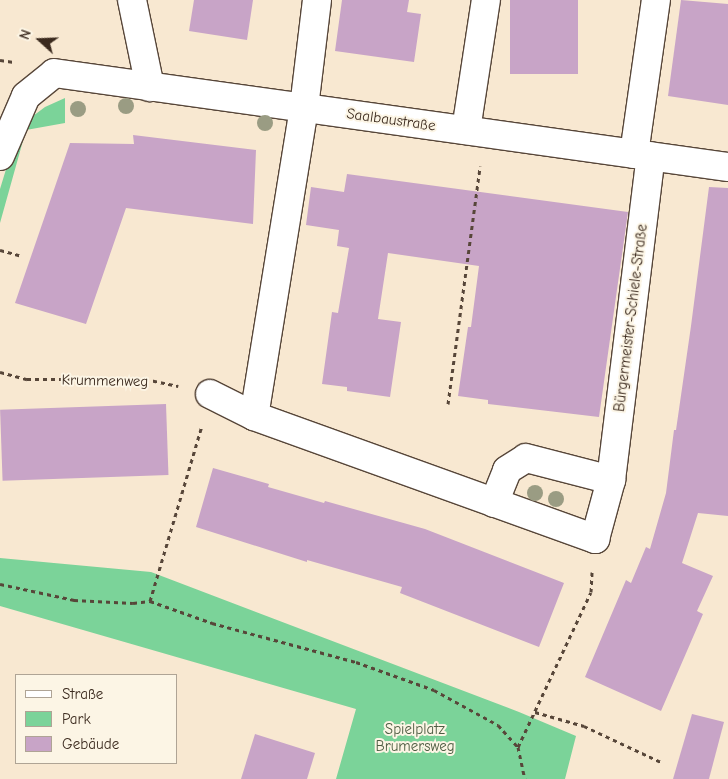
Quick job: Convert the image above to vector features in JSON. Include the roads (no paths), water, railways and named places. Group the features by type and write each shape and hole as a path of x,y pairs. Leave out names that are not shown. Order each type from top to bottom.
{"street":[{"path":"132,0 150,86"},
{"path":"254,416 304,108 317,0"},
{"path":"476,132 486,0"},
{"name":"Bürgermeister-Schiele-Straße","path":"494,503 595,539 611,480 656,0"},
{"name":"Saalbaustraße","path":"0,156 26,96 54,73 728,167"},
{"path":"210,394 254,416 494,503 507,470 526,458 611,480"}],"park label":[{"name":"Spielplatz Brumersweg","path":"415,738"}]}
